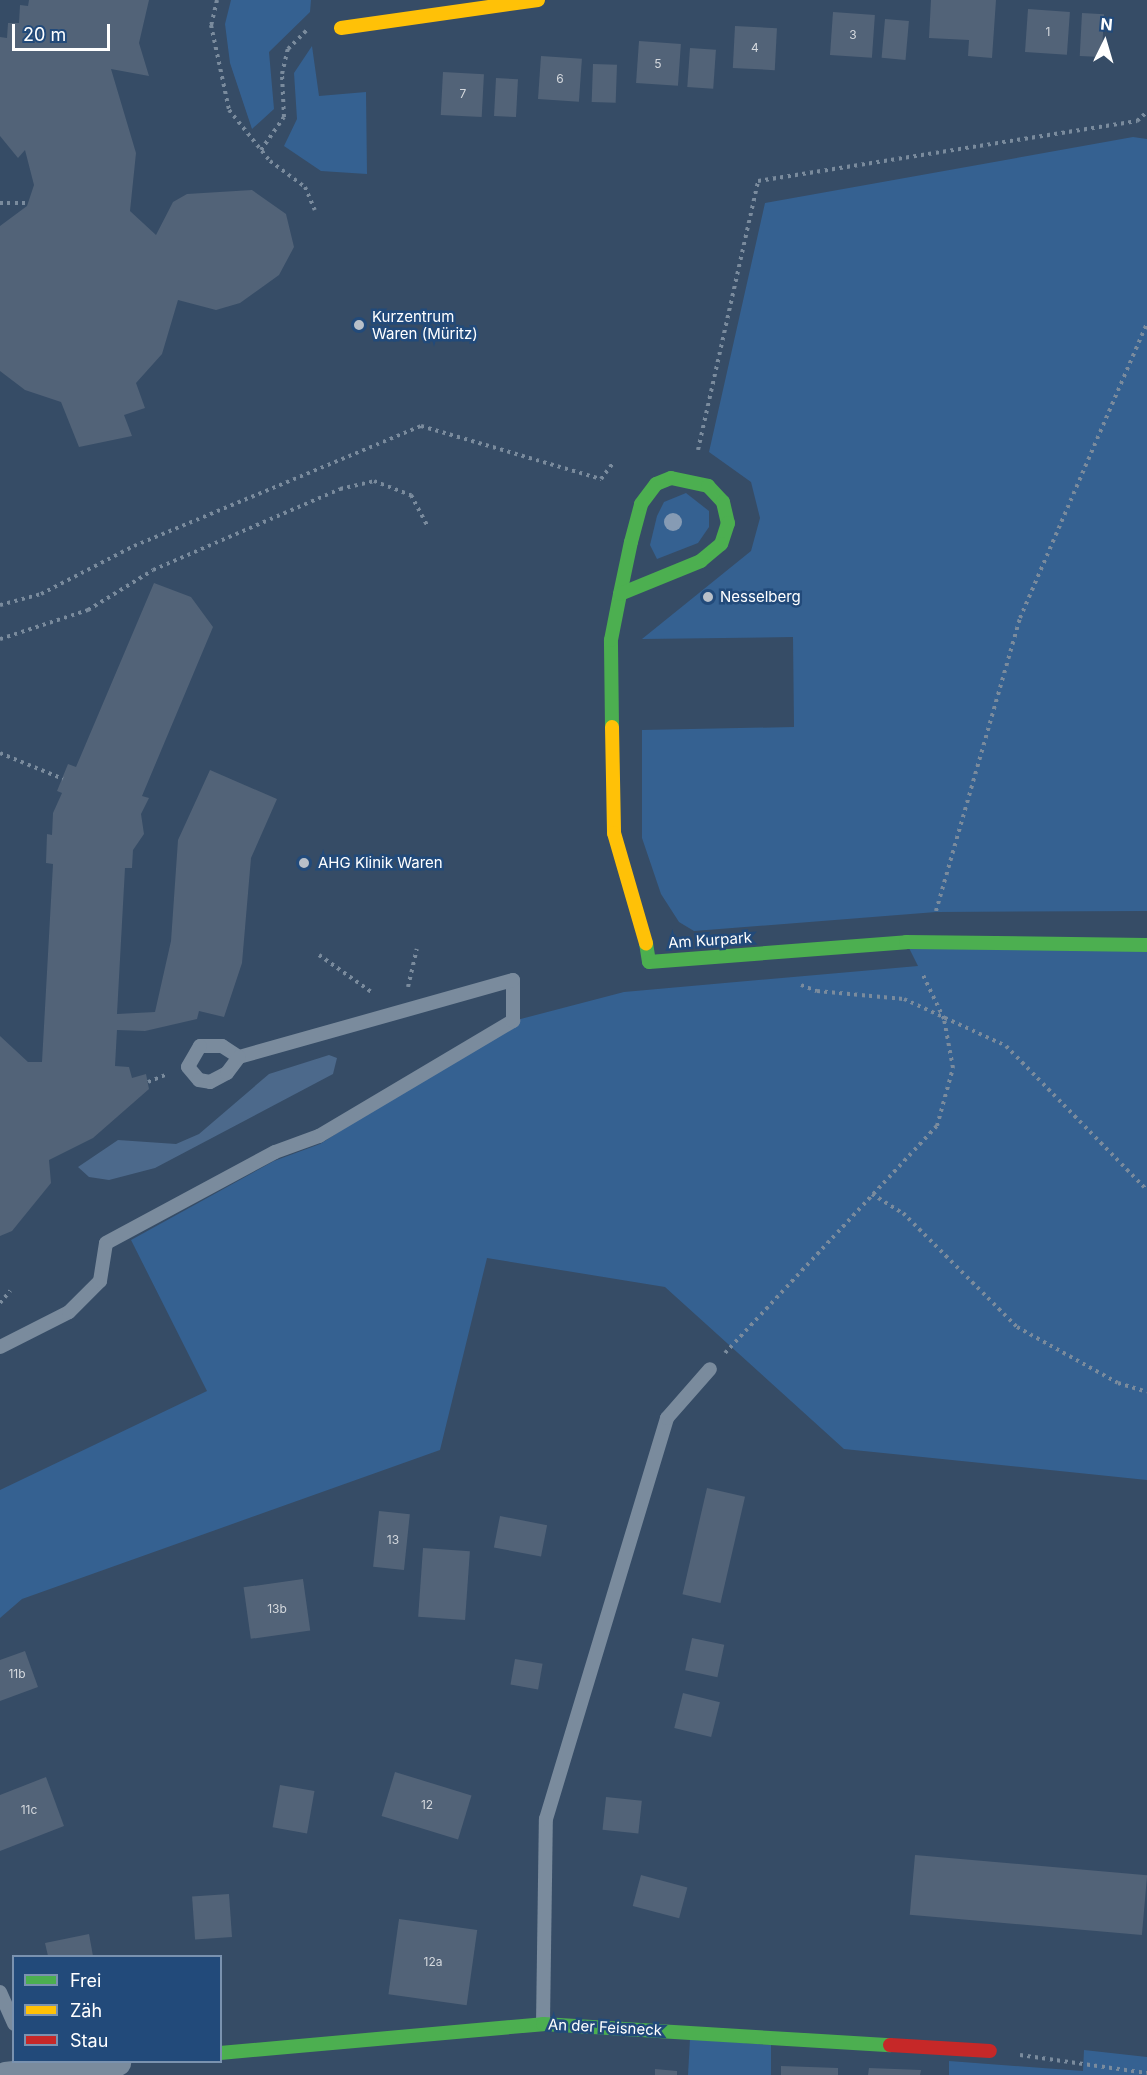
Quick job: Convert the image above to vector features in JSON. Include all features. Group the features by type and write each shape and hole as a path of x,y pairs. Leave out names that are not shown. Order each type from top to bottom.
{"street":[{"path":"341,28 537,0"},
{"name":"Am Kurpark","path":"690,480 671,478 656,484 641,504 611,640 614,833 626,886 641,914 649,962 906,942 1147,945"},
{"path":"620,594 701,561 721,544 728,523 723,502 708,486 690,480"},
{"name":"An der Feisneck","path":"222,2052 543,2024 990,2052"},
{"path":"5,2075 31,2065 74,2063"}],"lane":[{"path":"0,1347 69,1312 100,1281 105,1243 275,1152 318,1136 513,1021 513,980 402,1014 239,1057"},
{"path":"543,2024 546,1819 667,1418 710,1369"},
{"path":"0,1992 12,2019"}],"path":[{"path":"217,0 211,25 219,78 229,110 261,150 304,187 315,210"},
{"path":"261,150 284,117 282,74 288,49 306,29 341,28"},
{"path":"690,480 758,181 1137,121 1147,112"},
{"path":"0,203 28,203"},
{"path":"936,941 936,912 1020,618 1147,323"},
{"path":"0,605 41,594 144,541 421,426 601,479 614,462"},
{"path":"0,639 88,610 153,570 340,489 374,481 411,495 427,525"},
{"path":"0,753 63,779"},
{"path":"710,1369 937,1126 953,1068 944,1019 906,942"},
{"path":"319,955 402,1014 417,950"},
{"path":"792,981 817,991 904,999 1006,1046 1147,1190"},
{"path":"872,1194 903,1213 1017,1327 1118,1383 1147,1392"},
{"path":"0,1303 10,1291"},
{"path":"990,2052 1147,2073"}],"shaded area":[{"path":"231,0 311,0 310,12 269,52 274,109 252,129 230,63 225,24"},
{"path":"312,46 319,96 366,92 367,174 321,171 284,146 297,119 294,73"},
{"path":"1133,137 1147,139 1147,911 936,912 694,931 679,922 661,894 642,838 642,730 794,727 793,637 642,639 751,551 760,518 751,482 709,452 765,203"},
{"path":"686,493 709,511 709,527 698,543 657,559 650,545 657,516 664,502"},
{"path":"906,942 1147,947 1147,1480 844,1449 665,1287 487,1258 440,1450 22,1599 0,1618 0,1490 207,1391 131,1240 274,1161 320,1144 513,1021 624,992 918,966"},
{"path":"329,1055 337,1058 333,1074 155,1168 109,1180 89,1177 78,1167 118,1140 176,1144 199,1134 269,1074"},
{"path":"690,2039 771,2045 771,2075 688,2075"},
{"path":"1084,2050 1147,2057 1147,2075 949,2075 949,2061 1083,2071"}],"building":[{"path":"29,0 149,0 139,43 149,76 111,69 136,153 130,211 156,235 173,202 187,194 252,190 286,214 294,247 279,275 240,303 216,310 178,300 162,354 136,383 145,408 124,415 132,436 79,447 61,402 25,390 0,371 0,226 27,206 34,185 25,150 18,158 0,136 0,37 7,38 8,23 19,23 20,5 28,6"},
{"path":"931,0 996,0 992,58 968,56 969,40 929,38"},
{"path":"1028,9 1070,12 1067,55 1025,52"},
{"path":"833,12 875,15 872,58 830,55"},
{"path":"1082,13 1104,14 1102,57 1080,56"},
{"path":"885,19 909,21 906,60 882,58"},
{"path":"735,26 777,28 775,70 733,68"},
{"path":"639,41 681,44 678,86 636,83"},
{"path":"690,48 716,50 713,89 687,87"},
{"path":"541,56 582,59 579,102 538,99"},
{"path":"593,64 617,65 616,103 592,102"},
{"path":"443,72 484,74 482,117 441,115"},
{"path":"496,78 518,79 516,117 494,116"},
{"path":"154,583 191,597 213,627 142,796 149,798 141,814 144,834 133,850 132,868 125,868 117,1014 155,1012 171,941 178,840 210,770 277,799 251,858 242,963 224,1017 199,1011 197,1019 145,1031 117,1030 115,1066 129,1067 132,1078 146,1074 149,1089 93,1138 49,1160 51,1183 12,1231 0,1236 0,1036 28,1062 42,1062 53,864 46,863 47,834 52,835 53,813 62,793 57,791 68,764 76,767"},
{"path":"707,1488 745,1497 720,1603 682,1594"},
{"path":"379,1511 410,1514 404,1570 373,1567"},
{"path":"500,1516 547,1525 541,1557 494,1547"},
{"path":"423,1548 470,1551 465,1620 418,1617"},
{"path":"303,1579 310,1630 251,1639 244,1587"},
{"path":"692,1638 724,1645 717,1677 685,1670"},
{"path":"25,1651 38,1687 0,1701 0,1660"},
{"path":"515,1659 543,1664 538,1689 510,1685"},
{"path":"683,1693 720,1702 711,1737 674,1728"},
{"path":"395,1772 472,1795 458,1839 382,1816"},
{"path":"46,1777 64,1826 0,1851 0,1795"},
{"path":"280,1785 314,1791 307,1833 273,1827"},
{"path":"606,1797 642,1801 638,1834 603,1830"},
{"path":"915,1855 1147,1875 1142,1935 910,1915"},
{"path":"641,1875 687,1887 679,1918 633,1906"},
{"path":"229,1894 232,1937 195,1939 192,1897"},
{"path":"399,1919 477,1930 467,2005 388,1994"},
{"path":"89,1934 93,1955 48,1955 45,1943"},
{"path":"781,2066 838,2068 838,2075 781,2075"},
{"path":"869,2068 921,2070 920,2075 868,2075"},
{"path":"655,2069 677,2071 677,2075 655,2075"}],"traffic: fast":[{"path":"612,727 611,640 620,594 631,542 641,504 656,484 671,478 708,486 723,502 728,523 721,544 701,561 620,594"},
{"path":"646,943 649,962 906,942 1147,945"},
{"path":"222,2053 543,2024 890,2045"}],"traffic: slow":[{"path":"341,28 538,0"},
{"path":"612,727 614,833 646,943"}],"traffic: jam":[{"path":"890,2045 990,2051"}],"place":[{"name":"Kurzentrum Waren (Müritz)","path":"359,325"},
{"name":"Nesselberg","path":"708,597"},
{"name":"AHG Klinik Waren","path":"304,863"}]}
